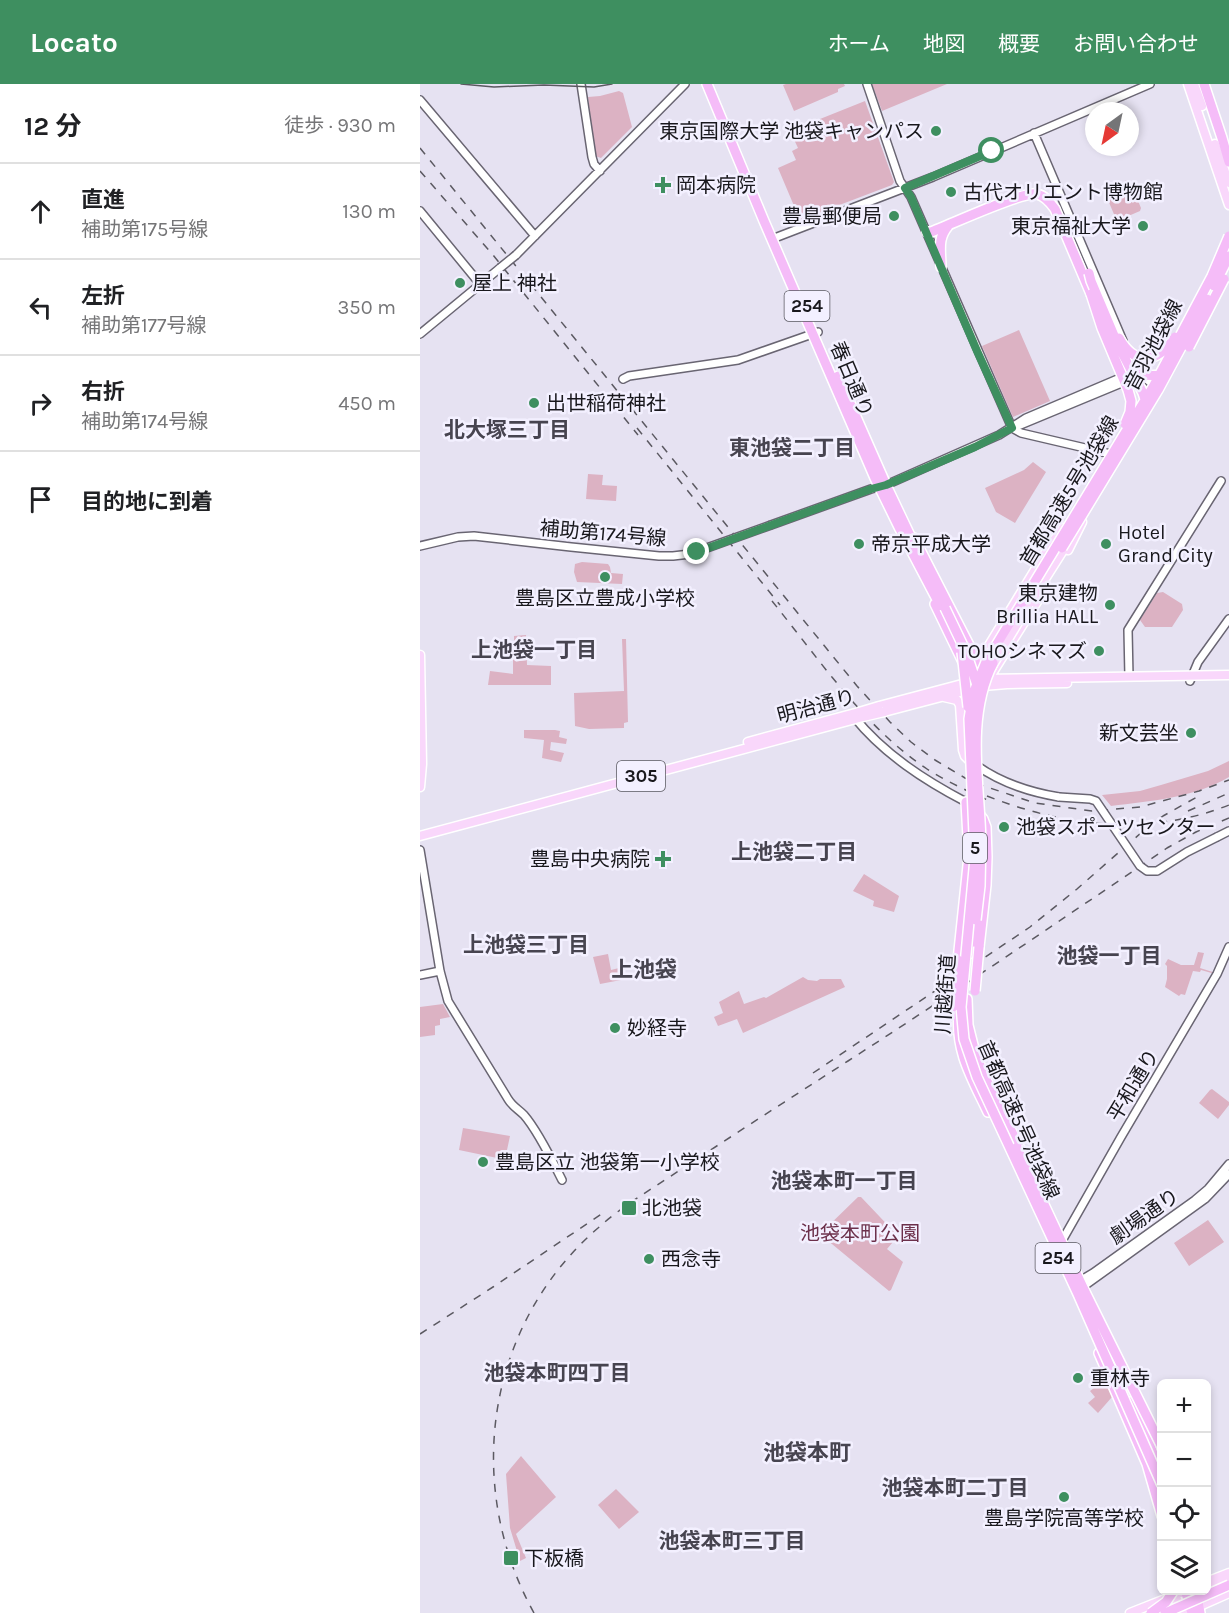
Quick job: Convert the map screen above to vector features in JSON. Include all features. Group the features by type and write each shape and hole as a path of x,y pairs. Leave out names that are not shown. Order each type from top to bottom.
{"highway":[{"name":"春日通り","path":"707,84 882,486 944,609 961,647 964,663 976,683"},
{"name":"春日通り","path":"712,84 774,238"},
{"path":"1204,84 1229,162"},
{"path":"1210,84 1229,139"},
{"path":"927,232 1026,192 1034,190 1043,193 1057,206 1069,225 1118,345 1143,393 1147,409"},
{"path":"927,232 950,225 1026,192 1045,197 1054,209 1072,247 1131,400 1127,421 1102,463 1094,485"},
{"path":"941,267 939,241 950,225"},
{"name":"首都高速5号池袋線","path":"1157,1438 1141,1402 1079,1289 973,1066 964,1039 961,1006 975,842 969,732 970,709 979,677 991,654 1153,387 1220,261 1229,238"},
{"name":"首都高速5号池袋線","path":"1157,1474 1079,1289 981,1073 968,1031 966,1003 981,858 977,716 985,680 998,652 1147,409 1180,352 1229,257"},
{"path":"1090,294 1123,362 1139,374 1157,376 1175,367 1184,356 1229,268"},
{"path":"1089,273 1094,279 1121,342 1132,353 1142,358 1153,357 1165,350 1206,287"},
{"path":"903,527 919,547 977,665 973,763"},
{"path":"903,527 911,557 967,672 976,683 977,705 973,763"},
{"name":"川越街道","path":"976,683 980,697 976,740 981,855 980,886 960,1002 958,1026 961,1052 1010,1155 1157,1435"},
{"name":"川越街道","path":"973,920 974,857 969,717 976,683"},
{"path":"960,1002 987,871 986,827 981,815 966,802"},
{"path":"966,802 969,856 969,954 975,991 967,1019"},
{"name":"川越街道","path":"960,1002 984,1073 1063,1239 1079,1289 1147,1464 1157,1501"},
{"path":"1079,1289 1157,1451"},
{"path":"1184,1612 1229,1589"},
{"path":"1152,1613 1176,1595"},
{"path":"1182,1595 1184,1612"},
{"path":"1184,1612 1193,1595"}],"main road":[{"path":"1188,84 1229,205"},
{"path":"1194,84 1229,183"},
{"name":"音羽池袋線","path":"1116,456 1151,384 1229,238"},
{"path":"1211,271 1229,257"},
{"name":"音羽池袋線","path":"976,683 991,653 1026,602 1116,456 1161,392 1229,268"},
{"path":"977,665 1049,547 1085,506"},
{"path":"976,683 1000,661 1065,556 1085,506"},
{"name":"音羽池袋線","path":"980,697 997,655 1026,602"},
{"path":"971,649 977,652 986,651"},
{"path":"986,651 991,660 1000,661"},
{"path":"420,655 422,764 420,787"},
{"path":"1000,661 1001,670 1009,678"},
{"name":"明治通り","path":"420,831 857,715 937,697 976,683 1191,679 1229,675"},
{"name":"明治通り","path":"882,709 976,683 1009,678 1129,677 1229,680"},
{"path":"937,697 952,698 960,705 963,750 965,756 973,763"},
{"name":"明治通り","path":"420,836 857,715"},
{"path":"1211,1580 1229,1573"},
{"path":"1211,1590 1229,1580"},
{"path":"1211,1591 1229,1589"},
{"path":"1184,1612 1229,1589"},
{"path":"1130,1613 1173,1595"},
{"path":"1152,1613 1178,1601"}],"street":[{"path":"581,84 592,157 600,171"},
{"path":"420,334 516,255 685,84"},
{"path":"867,84 900,181 911,197 927,232 1012,428 1021,433 1116,456"},
{"path":"774,238 905,188 1150,84"},
{"path":"420,100 535,236"},
{"path":"1034,133 1136,369 1161,392"},
{"path":"420,211 480,284"},
{"path":"622,379 639,374 738,360 815,333"},
{"name":"補助第174号線","path":"420,546 458,537 474,536 659,556 690,554 882,486 975,447 1026,418 1136,369"},
{"name":"補助第174号線","path":"1012,428 1129,380 1136,369"},
{"path":"1129,677 1128,630 1221,481"},
{"path":"1191,679 1198,662 1229,619"},
{"path":"857,715 873,738 903,764 966,802"},
{"path":"973,763 993,776 1020,788 1096,801 1140,866 1147,871 1157,871 1187,852 1229,831"},
{"path":"420,850 440,971 448,1001 513,1107 525,1116 562,1180"},
{"name":"平和通り","path":"1063,1239 1217,974 1227,956 1229,947"},
{"path":"420,975 440,971"},
{"name":"劇場通り","path":"1079,1289 1195,1200 1208,1189 1229,1164"},
{"name":"劇場通り","path":"1079,1289 1205,1199 1229,1174"}],"green space":[{"path":"844,84 845,86 838,89 838,92 794,111 783,85"},
{"path":"872,84 947,84 882,111"},
{"path":"619,91 623,93 632,127 601,158 595,156 588,97"},
{"path":"865,101 894,182 892,185 800,220 778,168 796,160 792,151 798,148 790,131"},
{"path":"1127,180 1141,208 1140,211 1119,220 1116,219 1105,193 1106,190"},
{"path":"1019,330 1050,401 1013,417 982,346"},
{"path":"1033,462 1046,472 1015,523 996,512 985,488 1024,470"},
{"path":"588,474 603,475 602,485 617,486 616,501 586,499"},
{"path":"582,562 608,564 611,573 623,574 622,584 577,582 574,572 575,564"},
{"path":"1163,592 1182,604 1183,610 1172,627 1145,627 1140,620 1157,593"},
{"path":"526,635 527,665 551,666 551,685 488,685 490,671 513,674 514,636"},
{"path":"622,639 626,639 628,722 624,723 624,728 589,729 575,726 574,693 624,691"},
{"path":"524,730 560,731 559,737 567,739 566,744 551,742 550,750 564,753 561,762 542,758 544,740 524,738"},
{"path":"1229,761 1229,777 1187,794 1111,806 1102,795 1140,791 1208,771"},
{"path":"864,874 899,896 894,912 873,906 874,901 853,891"},
{"path":"1198,952 1204,953 1200,968 1216,973 1193,971 1185,995 1179,996 1165,987 1167,966 1165,964 1168,959 1181,965 1194,965"},
{"path":"608,954 611,970 619,968 621,980 600,984 593,957"},
{"path":"803,977 817,981 841,979 845,987 743,1033 737,1019 718,1026 714,1017 723,1013 719,1002 739,991 744,1004 766,998"},
{"path":"443,1004 450,1017 440,1019 440,1025 435,1026 435,1035 420,1037 420,1007"},
{"path":"1212,1089 1229,1102 1218,1119 1199,1103"},
{"path":"463,1128 510,1136 502,1159 459,1150"},
{"name":"池袋本町公園","path":"858,1197 861,1197 898,1236 887,1249 903,1262 889,1291 821,1235"},
{"path":"1208,1220 1224,1242 1189,1266 1174,1243"},
{"path":"1104,1377 1112,1397 1098,1413 1088,1403 1095,1397 1090,1391"},
{"path":"521,1456 556,1497 516,1534 526,1558 520,1561 510,1528 506,1474"},
{"path":"616,1489 639,1512 619,1529 598,1505"}],"tram line":[{"path":"461,84 494,87 544,85 594,87 612,84"}],"railway":[{"path":"420,148 857,686 911,742 935,760 981,785 1035,803 1092,811 1140,807 1199,791 1229,780"},
{"path":"420,171 493,255 638,435"},
{"path":"637,428 780,605"},
{"path":"772,601 825,669 883,733 927,769 992,802"},
{"path":"1188,811 1229,793"},
{"path":"987,796 1047,815 1107,824 1168,821 1199,815 1229,805"},
{"path":"813,1073 1030,927 1142,832 1163,816 1197,797"},
{"path":"534,1613 512,1564 498,1512 494,1461 497,1409 510,1359 531,1311 560,1267 617,1212 928,1009 1167,848 1229,818"},
{"path":"420,1334 603,1213"}],"place":[{"name":"東京国際大学 池袋キャンパス","path":"936,131"},
{"name":"岡本病院","path":"663,185"},
{"name":"古代オリエント博物館","path":"951,192"},
{"name":"豊島郵便局","path":"894,216"},
{"name":"東京福祉大学","path":"1143,226"},
{"name":"屋上 神社","path":"460,283"},
{"name":"出世稲荷神社","path":"534,403"},
{"name":"帝京平成大学","path":"859,544"},
{"name":"Hotel Grand City","path":"1106,544"},
{"name":"豊島区立豊成小学校","path":"605,577"},
{"name":"東京建物 Brillia HALL","path":"1110,605"},
{"name":"TOHOシネマズ","path":"1099,651"},
{"name":"新文芸坐","path":"1191,733"},
{"name":"池袋スポーツセンター","path":"1004,827"},
{"name":"豊島中央病院","path":"663,859"},
{"name":"妙経寺","path":"615,1028"},
{"name":"豊島区立 池袋第一小学校","path":"483,1162"},
{"name":"北池袋","path":"629,1208"},
{"name":"西念寺","path":"649,1259"},
{"name":"重林寺","path":"1078,1378"},
{"name":"豊島学院高等学校","path":"1064,1497"},
{"name":"下板橋","path":"511,1558"}],"district":[{"name":"北大塚三丁目","path":"507,430"},
{"name":"東池袋二丁目","path":"792,448"},
{"name":"上池袋一丁目","path":"534,650"},
{"name":"上池袋二丁目","path":"794,852"},
{"name":"上池袋三丁目","path":"526,945"},
{"name":"池袋一丁目","path":"1109,956"},
{"name":"上池袋","path":"644,969"},
{"name":"池袋本町一丁目","path":"844,1181"},
{"name":"池袋本町四丁目","path":"557,1373"},
{"name":"池袋本町","path":"807,1452"},
{"name":"池袋本町二丁目","path":"955,1488"},
{"name":"池袋本町三丁目","path":"732,1541"}],"route":[{"path":"697,552 886,485 975,447 1012,428 911,197 905,188 992,151"}]}
